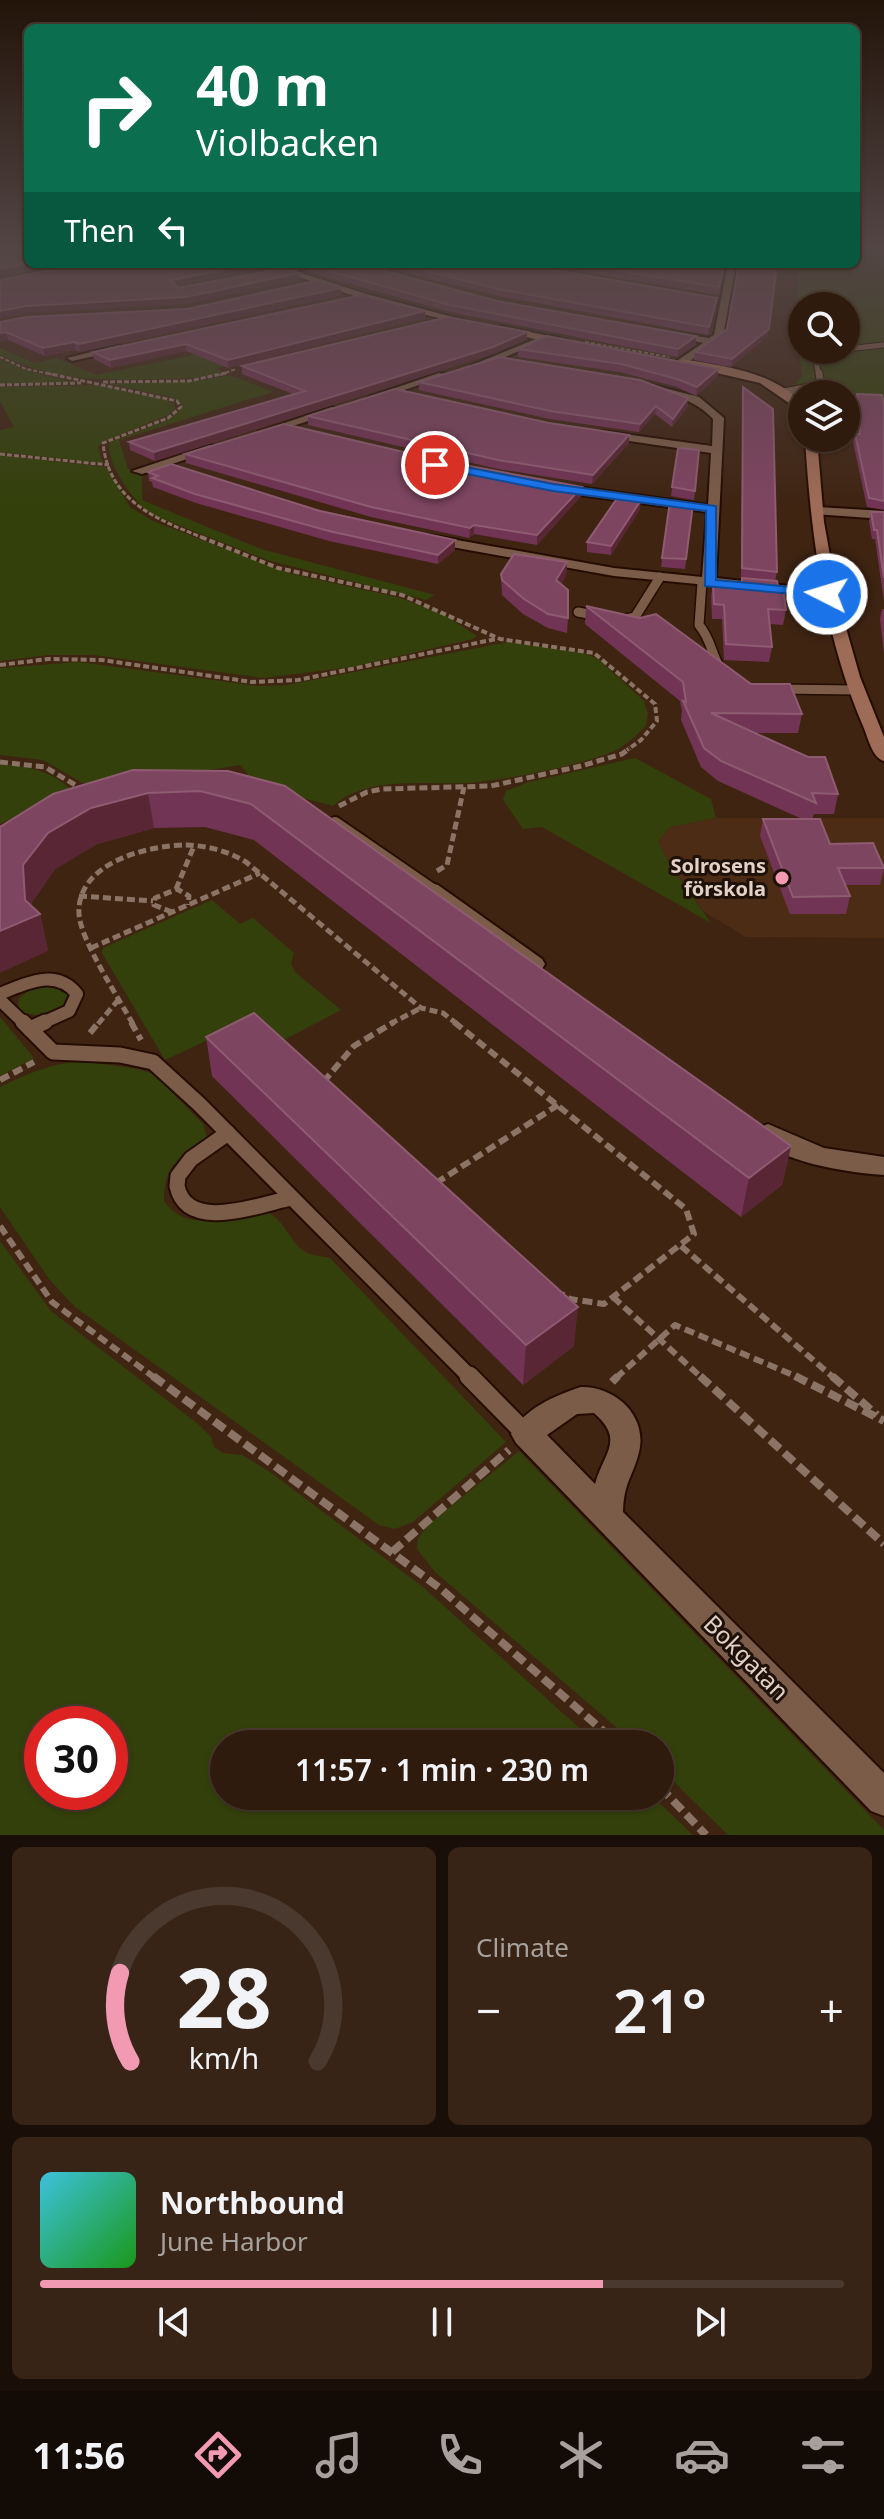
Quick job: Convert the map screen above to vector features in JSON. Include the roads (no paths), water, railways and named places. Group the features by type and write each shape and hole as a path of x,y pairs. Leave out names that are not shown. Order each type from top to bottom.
{"street":[{"path":"522,334 585,346"},
{"path":"665,334 711,341"},
{"path":"718,334 678,362 747,376 788,396"},
{"path":"468,368 544,338"},
{"path":"72,358 133,345"},
{"path":"497,359 525,365"},
{"path":"367,399 453,372"},
{"path":"629,384 677,393 713,410 719,418 706,583"},
{"path":"394,391 422,398"},
{"path":"255,434 340,408"},
{"path":"285,425 313,433"},
{"path":"591,432 717,450"},
{"path":"138,471 224,444"},
{"path":"812,452 827,594 857,690 884,756"},
{"path":"164,463 188,472"},
{"path":"538,485 712,509"},
{"path":"818,511 884,515"},
{"path":"413,535 541,561 706,583 827,594"},
{"path":"425,886 547,973"},
{"path":"753,1123 805,1154 849,1164 884,1166"},
{"path":"526,1434 575,1400 593,1399 606,1404 625,1426 626,1443 623,1458 614,1473 608,1518"},
{"name":"Bokgatan","path":"526,1434 884,1798"}],"lane":[{"path":"860,348 884,345"},
{"path":"784,392 815,386 820,379 816,364"},
{"path":"578,612 626,621 635,617 660,577"},
{"path":"706,583 699,625 710,638 717,666 729,674"},
{"path":"761,689 857,690"},
{"path":"325,816 425,886"},
{"path":"0,994 43,980 60,979 72,985 77,994 69,1011 30,1029"},
{"path":"0,1000 58,1052 120,1055 153,1062 228,1133 526,1434"},
{"path":"228,1133 184,1165 178,1174 178,1195 182,1204 204,1213 291,1198"}],"place":[{"name":"Solrosens förskola","path":"782,878"}]}
